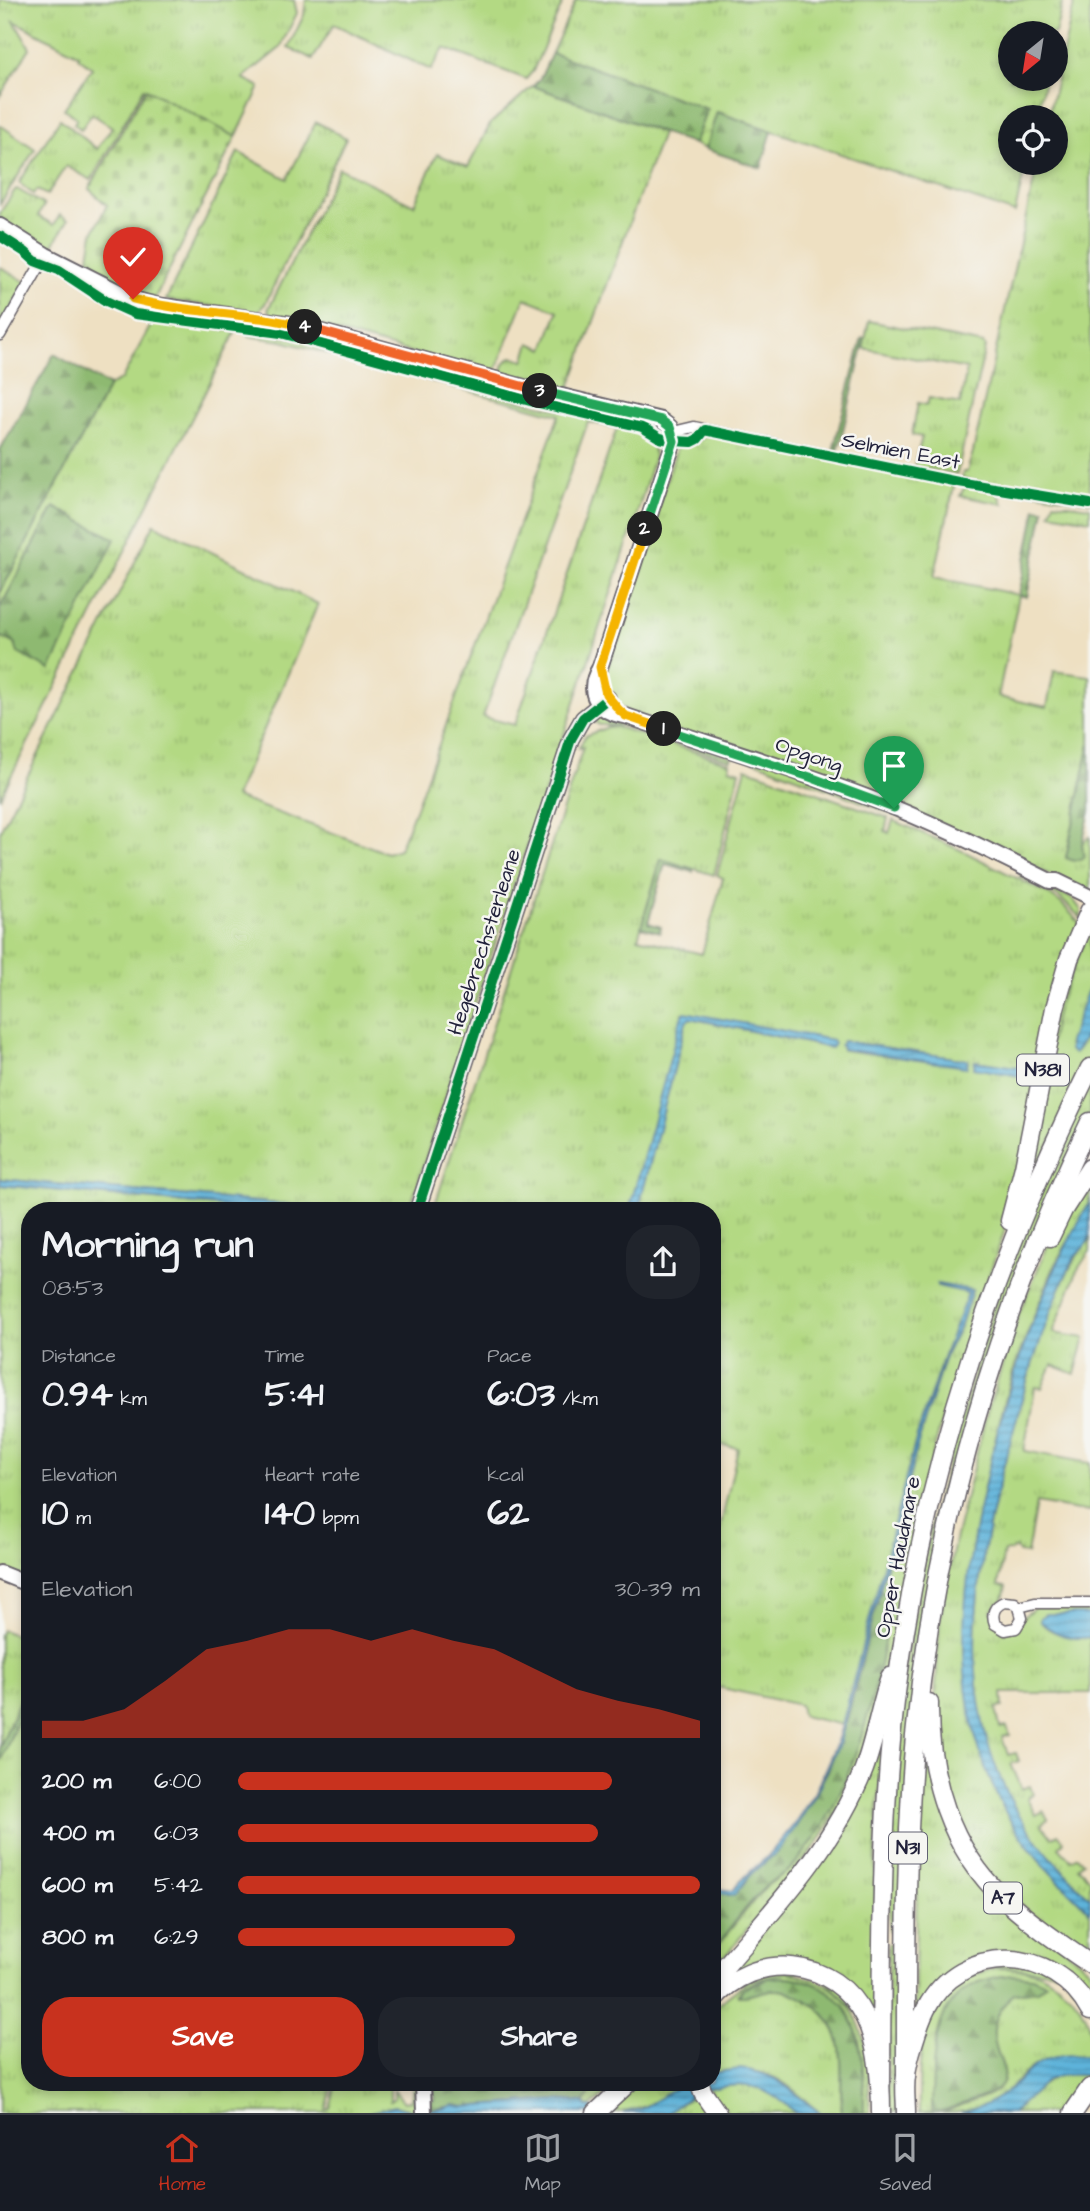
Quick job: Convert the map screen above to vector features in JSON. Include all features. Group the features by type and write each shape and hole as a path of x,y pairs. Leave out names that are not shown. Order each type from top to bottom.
{"highway":[{"name":"N381","path":"1011,1234 1055,1008 1069,959 1090,908"},
{"name":"Opper Haudmare","path":"881,2082 884,1845 889,1767 899,1671 919,1555 935,1480 965,1373 1011,1234 1090,1069"},
{"path":"1041,1243 1065,1173 1090,1122"},
{"path":"1041,1243 1090,1168"},
{"name":"N31","path":"906,2113 906,1898 911,1788 931,1623 956,1497 992,1364 1017,1293 1041,1243"},
{"name":"A7","path":"931,1623 931,1754 936,1780 955,1832 973,1862 1004,1899 1090,1964"},
{"name":"N31","path":"721,1972 811,1863 842,1815 864,1769 906,1630"},
{"name":"N31","path":"905,2075 921,2022 931,2001 947,1982 972,1966 1011,1959 1042,1965 1060,1975 1090,2011"},
{"path":"721,1993 736,1979 760,1969 792,1965 825,1976 852,1996 866,2018 881,2082"},
{"name":"N31","path":"881,2082 881,2113"},
{"path":"1073,2113 1090,2088"},
{"path":"598,2112 620,2091"},
{"path":"703,2091 717,2113"}],"main road":[{"path":"0,226 46,255 133,299 156,305 292,324 524,387 661,420 673,432 674,441 593,686 603,701"},
{"name":"Opgong","path":"603,701 610,713 626,716 883,804 964,838 1050,881 1090,908"},
{"name":"Hegebrechsterleane","path":"420,1202 571,739 583,718 603,701"},
{"name":"Opgong","path":"1050,881 1057,881 1090,897"},
{"path":"0,1573 21,1581"}],"street":[{"path":"0,335 46,255"},
{"name":"Selmien East","path":"673,432 694,427 958,482 1090,504"},
{"path":"1019,1607 1035,1603 1090,1603"}],"green space":[{"path":"0,0 294,0 297,13 280,48 243,78 260,87 236,137 144,88 91,180 66,166 47,195 37,190 33,194 19,183 60,119 97,149 112,127 92,114 81,129 74,124 77,118 64,109 92,68 78,57 79,55 14,21 30,48 0,96"},
{"path":"306,0 564,0 533,71 526,79 444,48 431,70 334,24 313,59 288,48 304,15"},
{"path":"576,0 1063,0 1058,21 998,21 998,91 1042,91 1039,105 998,105 998,175 1023,175 1015,213 717,112 705,149 694,144 707,109 552,53"},
{"path":"1075,0 1090,0 1090,502 962,479 973,452 1035,175 1068,175 1068,105 1051,105 1054,91 1068,91 1068,30"},
{"path":"552,53 707,109 694,144 533,86 540,79"},
{"path":"533,86 662,133 567,395 503,377 505,363 512,357 524,361 530,343 544,349 558,311 525,298 494,375 271,314 268,310 339,168 414,205 437,154 468,167 491,123"},
{"path":"146,89 236,137 155,298 135,295 87,269 93,233 107,205 89,189"},
{"path":"717,112 772,131 761,168 705,149"},
{"path":"316,122 346,138 265,304 257,312 166,300 238,152 287,179"},
{"path":"0,125 35,149 0,204"},
{"path":"17,189 44,205 38,216 54,225 60,215 68,220 50,250 0,221 0,213"},
{"path":"0,267 26,282 0,327"},
{"path":"152,319 236,331 0,798 0,636 15,644 54,507 0,608 0,593 109,386 122,379"},
{"path":"263,321 662,427 668,437 657,435 638,424 516,395 279,330 260,328"},
{"path":"869,321 983,344 985,347 957,474 914,467 922,437 912,435 918,403 927,405 929,398 960,404 967,369 863,348"},
{"path":"250,331 292,338 506,397 636,428 658,442 653,443 654,457 638,511 412,1202 259,1202 0,1179 0,831 154,524 318,604 235,797 387,853 399,849 414,813 559,415 282,341 248,336","holes":["588,422 617,428 515,725 483,717"]},
{"path":"862,338 865,338 838,451 833,451"},
{"path":"54,354 109,386 0,593 0,450"},
{"path":"708,434 954,486 934,577 1019,595 998,697 1047,707 1054,671 1090,676 1090,743 1066,857 1083,858 1082,843 1090,837 1090,890 628,712 614,700 607,685 606,672 678,444 694,444"},
{"path":"965,486 997,491 1003,504 960,496"},
{"path":"1054,502 1090,507 1090,520 1050,513"},
{"path":"54,507 115,539 50,670 18,653 15,644 0,636 0,608"},
{"path":"1036,508 1044,509 1027,597 1019,595"},
{"path":"598,715 732,757 730,760 622,725 599,725 592,719"},
{"path":"608,727 617,727 730,763 729,768 740,771 714,875 661,859 638,938 702,954 723,878 717,875 746,768 888,818 885,831 889,833 893,820 967,853 1050,895 1080,923 1006,1227 959,1361 940,1426 917,1518 892,1644 867,1739 846,1794 817,1844 721,1961 721,1941 765,1887 789,1870 810,1845 845,1783 873,1693 891,1595 880,1591 919,1440 945,1356 961,1324 972,1290 936,1285 969,1293 944,1355 916,1439 843,1725 802,1716 800,1705 721,1688 721,1524 738,1448 721,1445 721,1202 640,1202 686,1022 690,1018 830,1048 832,1040 683,1013 631,1202 436,1202 583,747 579,748 585,736","holes":["843,1041 967,1060 967,1066 842,1050","975,1061 1016,1067 1022,1064 1021,1077 974,1068"]},
{"path":"1090,743 1090,811 1082,844 1084,858 1074,861 1066,858"},
{"path":"661,859 693,869 693,872 665,864 648,923 661,927 660,932 641,927"},
{"path":"1022,874 1073,899 1081,910 1081,918 1058,896 1020,876"},
{"path":"1090,927 1090,984 1068,1046 1075,1053 1090,1029 1090,1057 1017,1215 1057,1008"},
{"path":"1090,1078 1090,1112 1067,1158 946,1517 902,1930 889,1931 891,1829 904,1671 933,1515 1000,1284"},
{"path":"1090,1172 1089,1204 1049,1280 1018,1357 1004,1403 972,1553 965,1640 967,1684 974,1727 986,1769 1013,1826 1043,1865 1090,1912 1090,1957 1039,1921 980,1866 953,1815 942,1779 935,1700 940,1619 955,1540 987,1412 1020,1311 1048,1245"},
{"path":"0,1185 176,1202 21,1202 21,1576 0,1568"},
{"path":"1090,1239 1090,1251 1078,1269 1053,1333 1085,1338 1075,1374 1052,1365 1042,1388 1035,1387 1024,1451 1090,1463 1090,1512 1036,1503 1027,1554 1020,1553 1016,1548 1004,1551 998,1586 1006,1587 1003,1599 991,1611 1004,1633 1034,1608 1090,1607 1090,1614 1046,1614 1040,1618 1047,1628 1054,1632 1090,1637 1090,1693 1002,1693 1003,1707 996,1708 1000,1728 1007,1727 1010,1735 1002,1737 1008,1755 1016,1753 1019,1761 1011,1764 1022,1789 1030,1786 1033,1794 1027,1798 1036,1815 1043,1811 1048,1819 1041,1824 1052,1838 1058,1834 1064,1841 1059,1847 1071,1860 1077,1856 1083,1862 1078,1867 1090,1879 1090,1898 1034,1837 1000,1778 983,1726 976,1673 976,1618 982,1564 993,1509 1033,1363 1048,1316 1068,1272"},
{"path":"880,1591 891,1594 874,1692 865,1726 841,1791 826,1821 791,1869 771,1881 759,1893 721,1940 721,1893 734,1896 750,1875 777,1852 795,1828 828,1771 847,1720"},
{"path":"2,1630 21,1637 21,1697 0,1747"},
{"path":"21,1697 21,1711 0,1763 0,1747"},
{"path":"886,1700 876,1837 873,2029 814,1968 721,1986 721,1977 817,1859"},
{"path":"21,1711 21,2091 331,2091 326,2110 330,2108 334,2091 390,2091 390,2101 394,2098 395,2091 404,2102 411,2100 412,2091 417,2091 417,2111 395,2106 367,2113 0,2113 0,1763"},
{"path":"925,1729 967,1867 1090,1970 1090,2005 1062,1972 968,1964 914,2027 919,1787"},
{"path":"902,1943 901,2112 888,2112 888,1944"},
{"path":"995,1968 1038,1973 1067,1992 1087,2019 1090,2029 1090,2057 1052,2058 1032,2068 1005,2093 989,2103 963,2111 944,2113 984,2097 1002,2084 1003,2067 996,2048 995,2023 1001,2009 1014,1993 1037,1990 1032,1977 1000,1976 946,2011 936,2041 932,2113 919,2113 923,2041 935,2008 945,1994 959,1982"},
{"path":"789,1972 826,1984 844,2000 854,2014 865,2044 870,2113 864,2113 863,2063 857,2031 850,2017 841,2003 829,1992 801,1979 764,1979 752,1983 738,1994 785,1991 807,2000 827,2017 839,2042 842,2113 821,2113 795,2091 764,2073 744,2070 721,2072 721,2002 749,1980"},
{"path":"1013,1975 1032,1977 1046,1983 1037,1990 1014,1993 1001,2009 995,2023 994,2036 1003,2068 1002,2084 985,2096 932,2113 936,2041 951,2003 965,1989 986,1980"},
{"path":"788,1977 813,1983 832,1994 845,2008 860,2046 864,2113 842,2113 839,2042 835,2030 816,2007 797,1995 782,1990 739,1996 742,1989 769,1978"},
{"path":"1061,2074 1090,2076 1085,2090 1066,2113 1012,2113 1036,2089"},
{"path":"721,2087 754,2087 770,2093 796,2113 725,2113 710,2091 721,2091"},
{"path":"434,2091 592,2091 584,2102 556,2100 464,2107 456,2105 430,2110 429,2102 434,2100"},
{"path":"530,2091 592,2091 529,2092"},
{"path":"592,2091 610,2091 588,2108 584,2102"},
{"path":"626,2091 671,2091 638,2109 605,2113"},
{"path":"695,2093 712,2113 667,2113 693,2096"}],"water":[{"path":"1090,984 1090,1029 1074,1054 1069,1050 1069,1042"},
{"path":"685,1012 832,1040 834,1044 831,1048 690,1018 686,1022 640,1202 631,1202 681,1018"},
{"path":"843,1041 968,1060 967,1067 842,1049 840,1045"},
{"path":"975,1061 1016,1067 1022,1063 1026,1065 1025,1077 974,1068"},
{"path":"0,1179 259,1202 176,1202 0,1185"},
{"path":"1090,1202 1089,1239 1073,1260 1042,1334 999,1482 980,1576 976,1671 982,1718 994,1764 1015,1808 1031,1833 1090,1898 1090,1912 1033,1852 1013,1825 997,1795 983,1762 973,1727 967,1692 964,1625 971,1551 1004,1407 1040,1302"},
{"path":"937,1286 972,1290 961,1324 945,1356 919,1440 840,1742 815,1796 777,1852 750,1875 734,1896 721,1893 721,1889 733,1891 793,1826 815,1792 838,1740 916,1439 944,1355 968,1293"},
{"path":"1046,1614 1090,1614 1090,1637 1076,1638 1058,1633 1040,1622 1040,1618"},
{"path":"1059,2056 1090,2057 1090,2076 1052,2078 1012,2113 961,2113 997,2098 1039,2063"},
{"path":"739,2069 754,2071 775,2079 821,2113 796,2113 778,2098 749,2086 721,2087 721,2072"},
{"path":"671,2091 701,2091 667,2113 623,2113 641,2109"},
{"path":"556,2100 584,2102 587,2107 602,2113 367,2113 395,2106 411,2111 443,2109 453,2105 464,2107"}],"cycle path":[{"path":"0,236 35,261 59,270 106,301 135,314 281,333 534,402 642,427 660,438 674,441 692,442 705,430 958,482 1090,504"},
{"path":"420,1202 571,739 583,718 608,698"}],"route":[{"path":"133,299 156,305 292,324 666,423 673,432 674,441 600,667 608,698 626,716 894,808"}]}
